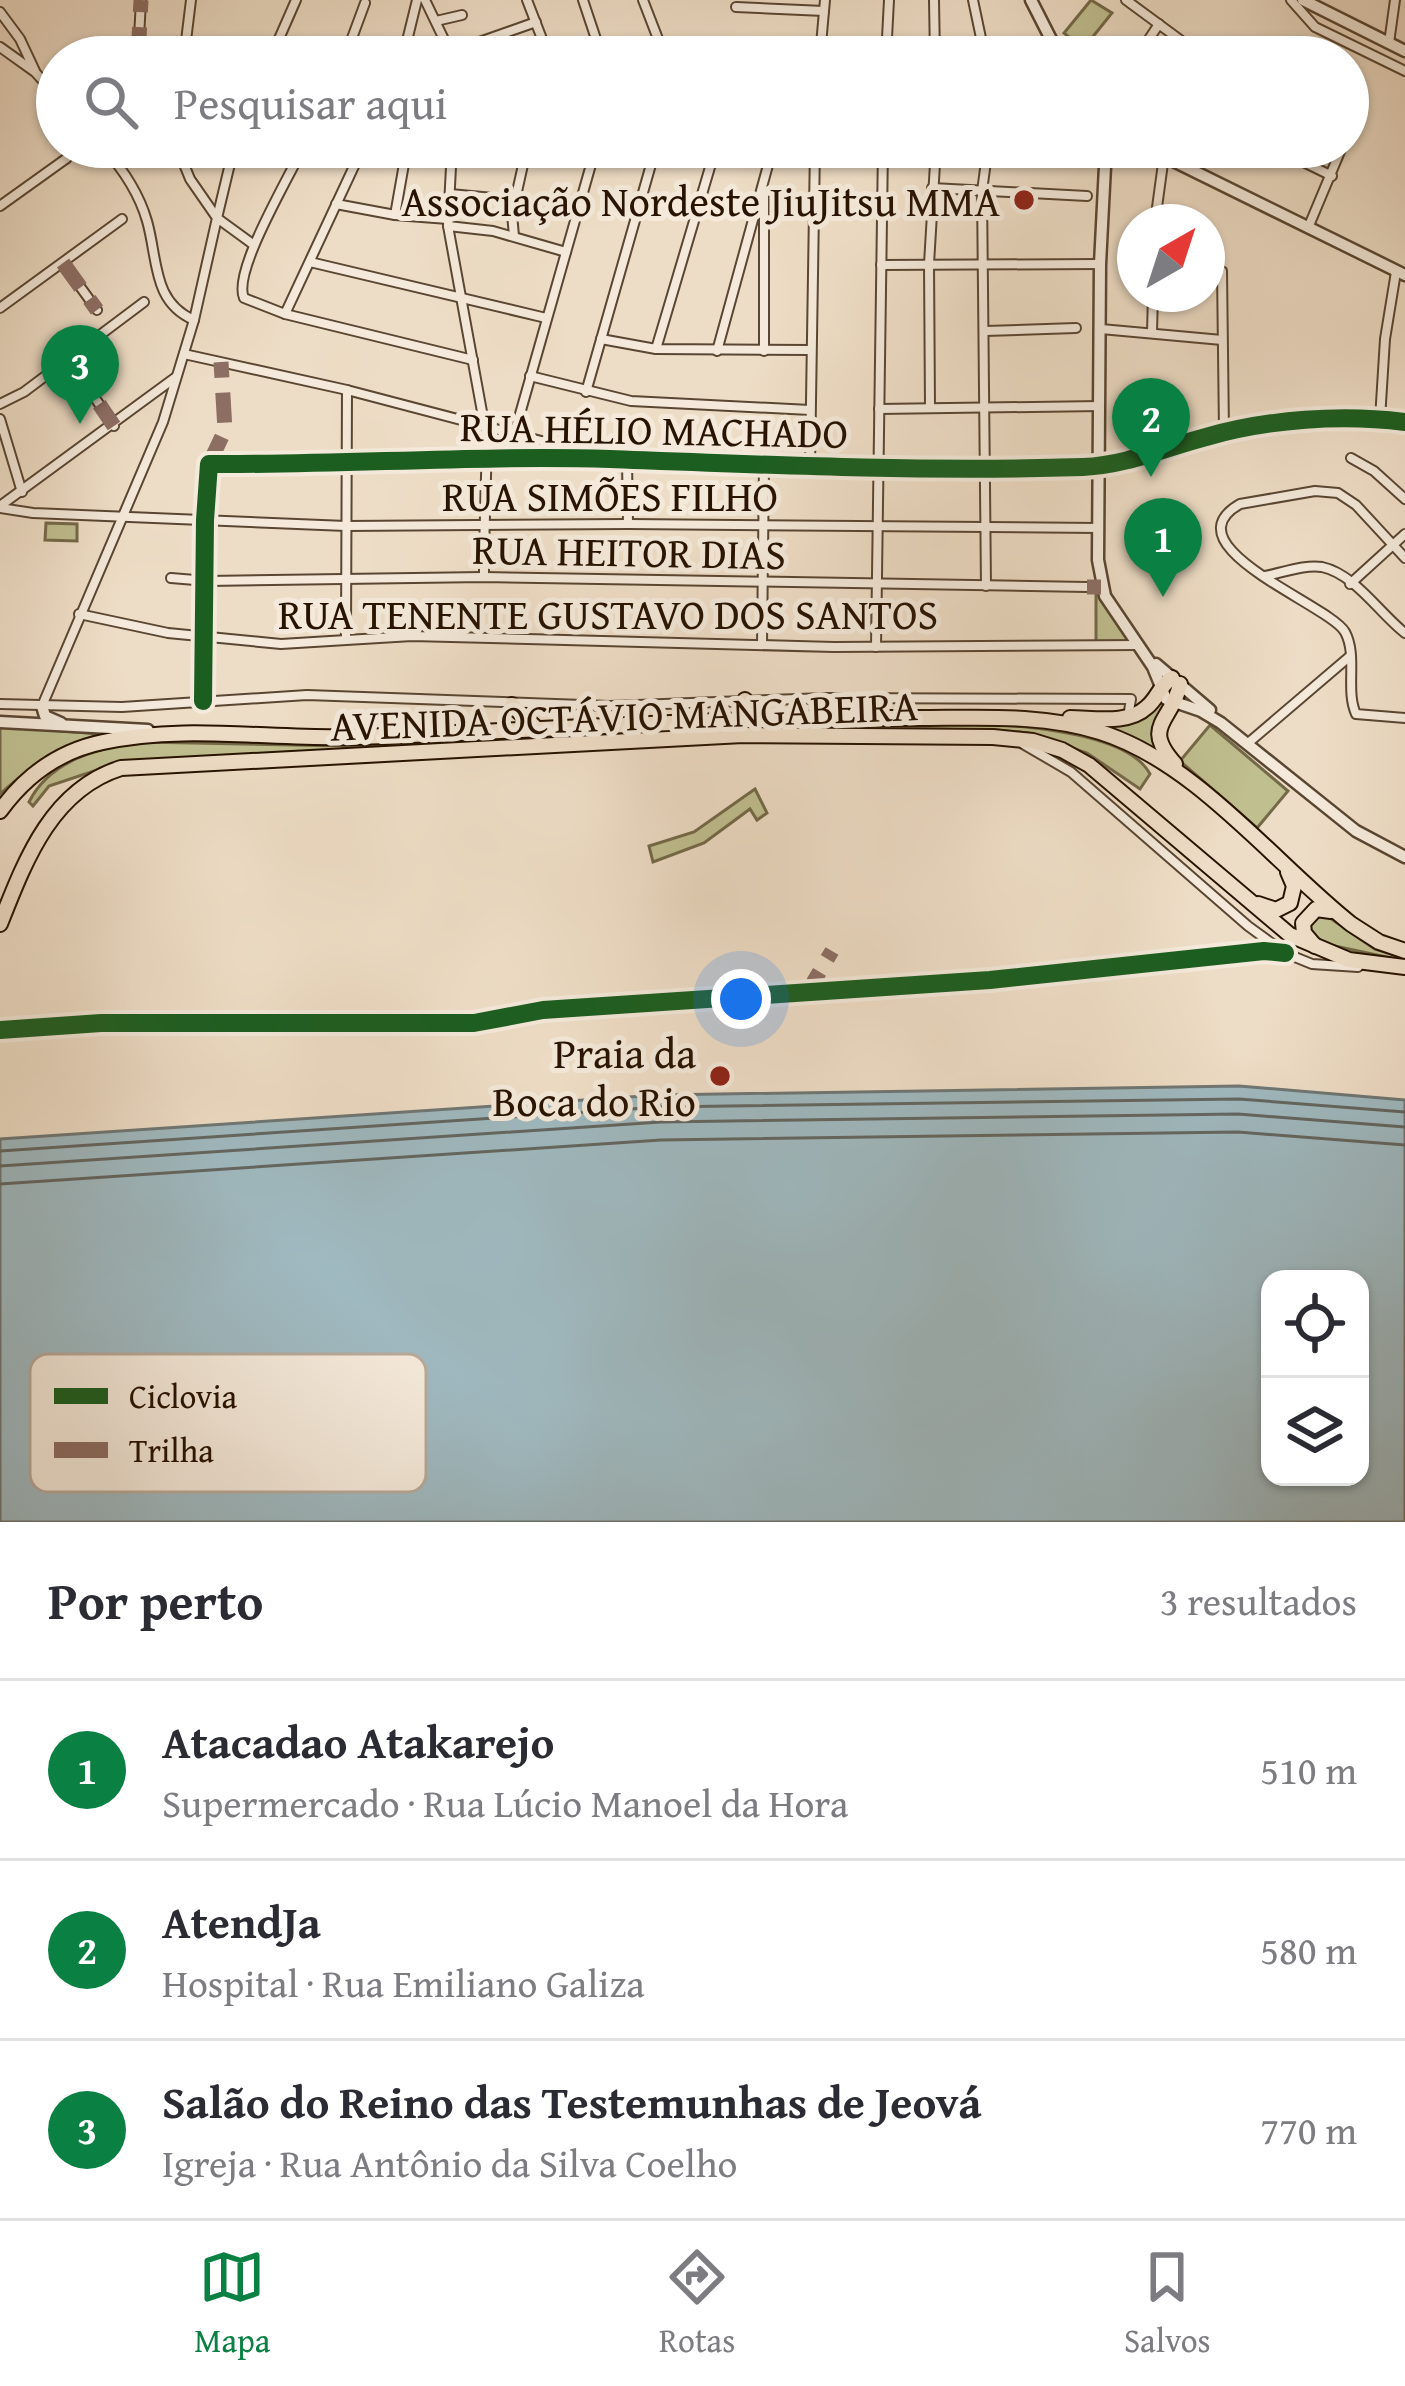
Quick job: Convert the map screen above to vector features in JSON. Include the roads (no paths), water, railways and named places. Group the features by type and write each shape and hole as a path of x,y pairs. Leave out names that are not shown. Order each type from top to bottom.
{"main road":[{"path":"1029,719 1128,717 1176,681"},
{"path":"1176,681 1159,740 1199,790"},
{"path":"745,700 744,709 753,716 786,719"},
{"path":"512,705 538,730"},
{"name":"AVENIDA OCTÁVIO MANGABEIRA","path":"0,811 33,773 65,755 96,743 163,734 297,739 786,719 1029,719 1074,725 1128,742 1199,790 1336,912 1379,942 1405,951"},
{"name":"AVENIDA OCTÁVIO MANGABEIRA","path":"0,924 54,813 76,790 121,768 743,735 993,737 1033,741 1076,757 1278,927 1349,960 1397,967"},
{"path":"1238,893 1268,909 1281,909 1294,893 1287,869"},
{"path":"1320,950 1304,933 1303,923 1316,909 1336,912"}],"street":[{"path":"138,36 141,0"},
{"path":"187,36 191,0"},
{"path":"280,36 296,0"},
{"path":"421,0 443,36"},
{"path":"410,36 421,0"},
{"path":"527,0 541,36"},
{"path":"584,0 595,36"},
{"path":"643,0 657,36"},
{"path":"887,36 889,0"},
{"path":"934,0 935,36"},
{"path":"973,0 981,36"},
{"path":"1031,0 1049,36"},
{"path":"1126,0 1175,36"},
{"path":"1291,0 1315,27 1333,36"},
{"path":"1303,0 1405,51"},
{"path":"1389,44 1395,0"},
{"path":"352,36 365,3"},
{"path":"736,7 825,5 822,36"},
{"path":"0,12 20,39 35,72"},
{"path":"436,21 462,15"},
{"path":"500,36 536,22"},
{"path":"1151,36 1159,24"},
{"path":"0,47 35,72"},
{"path":"1369,53 1405,71"},
{"path":"0,206 53,168"},
{"path":"117,168 139,200 163,293 175,310 194,320"},
{"path":"186,168 218,218 254,245"},
{"path":"81,728 48,719 42,706 163,422 194,320 229,168"},
{"path":"292,168 254,245 239,286 244,298 285,314 473,361"},
{"path":"285,314 353,168"},
{"path":"395,215 403,168"},
{"path":"451,168 448,222 486,428 484,578"},
{"path":"514,237 511,221 521,168"},
{"path":"514,434 590,168"},
{"path":"586,392 650,168"},
{"path":"656,349 710,168"},
{"path":"717,350 768,168"},
{"path":"810,465 815,168"},
{"path":"876,647 883,168"},
{"path":"930,408 934,168"},
{"path":"985,168 986,586"},
{"path":"1105,168 1100,263 1101,587 1156,673 1159,690 1172,703 1221,723"},
{"path":"1157,204 1162,168"},
{"path":"1187,168 1401,273 1385,339 1380,419"},
{"path":"1316,168 1332,176"},
{"path":"1308,228 1335,168"},
{"path":"764,183 764,351"},
{"path":"932,188 1087,196"},
{"path":"450,194 514,200"},
{"path":"337,204 479,228 566,252"},
{"path":"0,308 122,219"},
{"path":"310,262 546,318"},
{"path":"63,263 97,310"},
{"path":"881,265 1100,263"},
{"path":"0,404 24,392 144,302"},
{"path":"1152,333 1153,312"},
{"path":"1222,312 1224,433"},
{"path":"985,331 1076,328"},
{"path":"1101,329 1222,340"},
{"path":"601,339 656,349 811,350"},
{"path":"184,355 346,390 610,459"},
{"path":"74,367 114,426"},
{"path":"0,507 177,376"},
{"path":"530,376 648,403 809,410"},
{"path":"346,390 346,637"},
{"path":"879,409 1100,406"},
{"path":"0,419 22,492"},
{"path":"1099,466 1124,464 1224,433 1329,419 1405,422"},
{"path":"1352,458 1405,499"},
{"name":"RUA HÉLIO MACHADO","path":"205,520 209,464 610,459 877,467 1099,466"},
{"path":"627,461 628,524"},
{"path":"762,645 764,464"},
{"path":"1405,558 1356,505 1327,490 1251,501 1231,509 1221,524 1221,534 1234,554 1341,626 1356,715 1405,718"},
{"name":"RUA SIMÕES FILHO","path":"0,507 33,513 346,526 1098,528"},
{"path":"203,701 205,520"},
{"path":"1350,584 1405,534"},
{"path":"1263,576 1318,566 1350,584 1405,633"},
{"name":"RUA HEITOR DIAS","path":"171,578 1087,587"},
{"name":"RUA TENENTE GUSTAVO DOS SANTOS","path":"80,614 203,638 300,644 346,637 570,637 762,645 1141,650"},
{"path":"1141,650 1221,723 1356,831 1405,856"},
{"path":"1247,744 1349,657"},
{"path":"0,704 122,707 307,695 610,706 745,700 1131,699 1128,717"},
{"path":"0,722 163,734"},
{"path":"993,737 1022,743 1059,763 1285,953"},
{"path":"0,1030 101,1023 474,1023 584,1006 990,980 1264,951 1325,966 1397,967"}],"water":[{"path":"1239,1086 1405,1100 1405,1522 0,1522 0,1139 659,1095"}],"place":[{"name":"Associação Nordeste JiuJitsu MMA","path":"1024,200"},
{"name":"Salão do Reino das Testemunhas de Jeová","path":"80,424"},
{"name":"AtendJa","path":"1151,477"},
{"name":"Atacadao Atakarejo","path":"1163,597"},
{"name":"Praia da Boca do Rio","path":"720,1076"}]}
